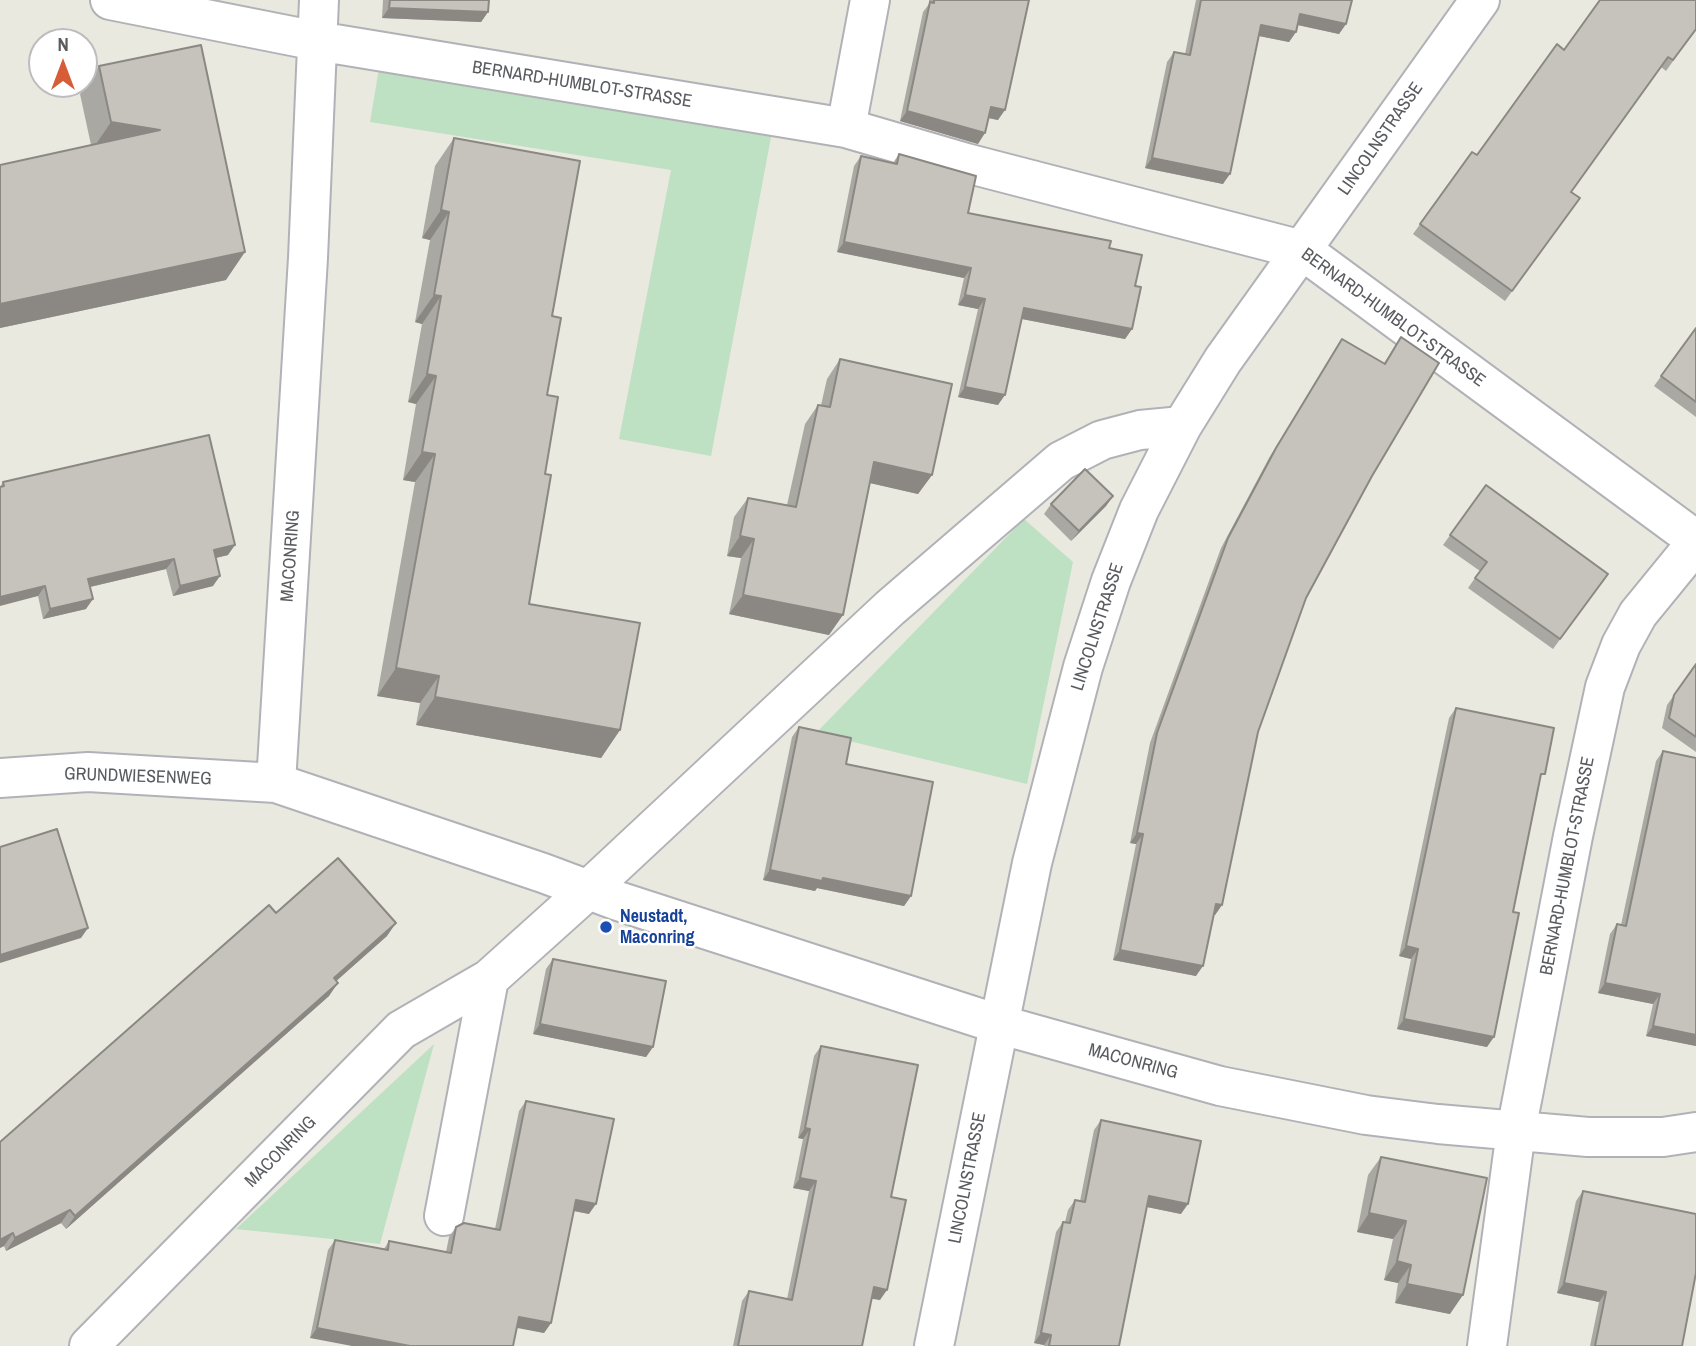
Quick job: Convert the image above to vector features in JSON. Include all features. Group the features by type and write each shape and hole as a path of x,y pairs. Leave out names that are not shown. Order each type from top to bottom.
{"street":[{"name":"BERNARD-HUMBLOT-STRASSE","path":"110,0 317,41 846,128 966,163 1302,250 1696,541 1638,614 1620,645 1605,687 1516,1131 1488,1346"},
{"name":"MACONRING","path":"319,0 305,314 276,783 588,890 998,1024 1220,1086 1366,1115 1516,1131 1588,1137 1664,1137 1696,1132"},
{"path":"846,128 870,0"},
{"name":"LINCOLNSTRASSE","path":"934,1346 1032,863 1083,667 1111,581 1139,510 1182,426 1223,360 1480,0"},
{"path":"588,890 890,608 1061,461 1102,440 1140,430 1182,426"},
{"name":"GRUNDWIESENWEG","path":"0,778 88,772 276,783"},
{"name":"MACONRING","path":"89,1346 401,1030 489,979 588,890"},
{"path":"444,1216 489,979"}],"green space":[{"path":"379,68 772,132 711,456 619,439 671,170 370,122"},
{"path":"1024,519 1073,562 1027,784 816,733"},
{"path":"434,1044 380,1244 236,1229"}],"building":[{"path":"390,0 489,0 488,12 389,8"},
{"path":"934,0 1029,0 1005,110 991,107 985,133 907,111 930,2 934,3"},
{"path":"1201,0 1352,0 1346,24 1300,14 1296,32 1261,25 1230,174 1152,158 1174,52 1190,55"},
{"path":"1600,0 1696,0 1696,29 1673,60 1668,57 1571,192 1580,198 1512,291 1420,224 1472,152 1477,155 1557,44 1564,50"},
{"path":"201,45 245,252 0,304 0,165 160,130 111,122 99,66"},
{"path":"454,138 580,161 552,316 561,318 547,395 558,397 545,474 551,475 529,604 640,623 620,730 435,697 439,676 396,668 435,454 422,452 436,376 427,374 441,296 434,295 449,212 441,210"},
{"path":"899,154 976,176 968,213 1111,241 1109,248 1142,255 1135,286 1141,287 1132,329 1024,308 1005,395 965,387 985,299 965,295 971,268 844,242 861,156 897,164"},
{"path":"1696,328 1696,402 1661,376"},
{"path":"1401,337 1439,363 1372,476 1306,598 1258,732 1222,905 1216,904 1203,966 1120,950 1143,834 1137,833 1157,733 1228,538 1276,448 1342,339 1385,364"},
{"path":"840,359 952,384 932,475 874,462 843,615 743,595 754,539 740,536 748,498 796,507 818,405 830,407"},
{"path":"209,435 235,545 214,550 220,576 180,586 174,559 88,579 93,599 50,609 45,586 0,597 0,487 4,486 3,482"},
{"path":"1085,469 1113,496 1079,531 1051,504"},
{"path":"1486,485 1608,574 1560,639 1475,578 1487,562 1450,535"},
{"path":"1696,664 1696,737 1669,718 1674,695"},
{"path":"1456,708 1554,728 1545,774 1541,774 1513,912 1519,913 1494,1037 1404,1019 1418,949 1406,946"},
{"path":"799,727 851,738 846,764 933,782 911,896 770,870"},
{"path":"1663,751 1696,758 1696,1035 1653,1026 1660,994 1605,983 1617,924 1626,926"},
{"path":"57,829 88,928 0,955 0,847"},
{"path":"338,858 396,923 334,978 338,983 75,1216 70,1210 15,1238 13,1233 0,1240 0,1142 269,905 276,913"},
{"path":"553,959 666,981 653,1047 540,1024"},
{"path":"821,1046 918,1065 891,1197 906,1200 887,1290 874,1287 862,1346 738,1346 749,1291 792,1300 816,1181 800,1178 810,1129 805,1128"},
{"path":"526,1101 614,1119 596,1204 576,1200 551,1323 519,1317 513,1346 410,1346 317,1328 335,1240 388,1250 389,1241 451,1253 456,1227 464,1223 500,1230"},
{"path":"1101,1120 1201,1141 1188,1204 1149,1196 1119,1346 1049,1346 1051,1335 1041,1333 1063,1222 1070,1223 1075,1200 1085,1202"},
{"path":"1381,1157 1487,1178 1463,1295 1407,1284 1411,1265 1397,1261 1406,1221 1369,1213"},
{"path":"1583,1191 1696,1214 1696,1273 1682,1346 1595,1346 1606,1292 1564,1283"}],"place":[{"name":"Neustadt, Maconring","path":"606,927"}]}
